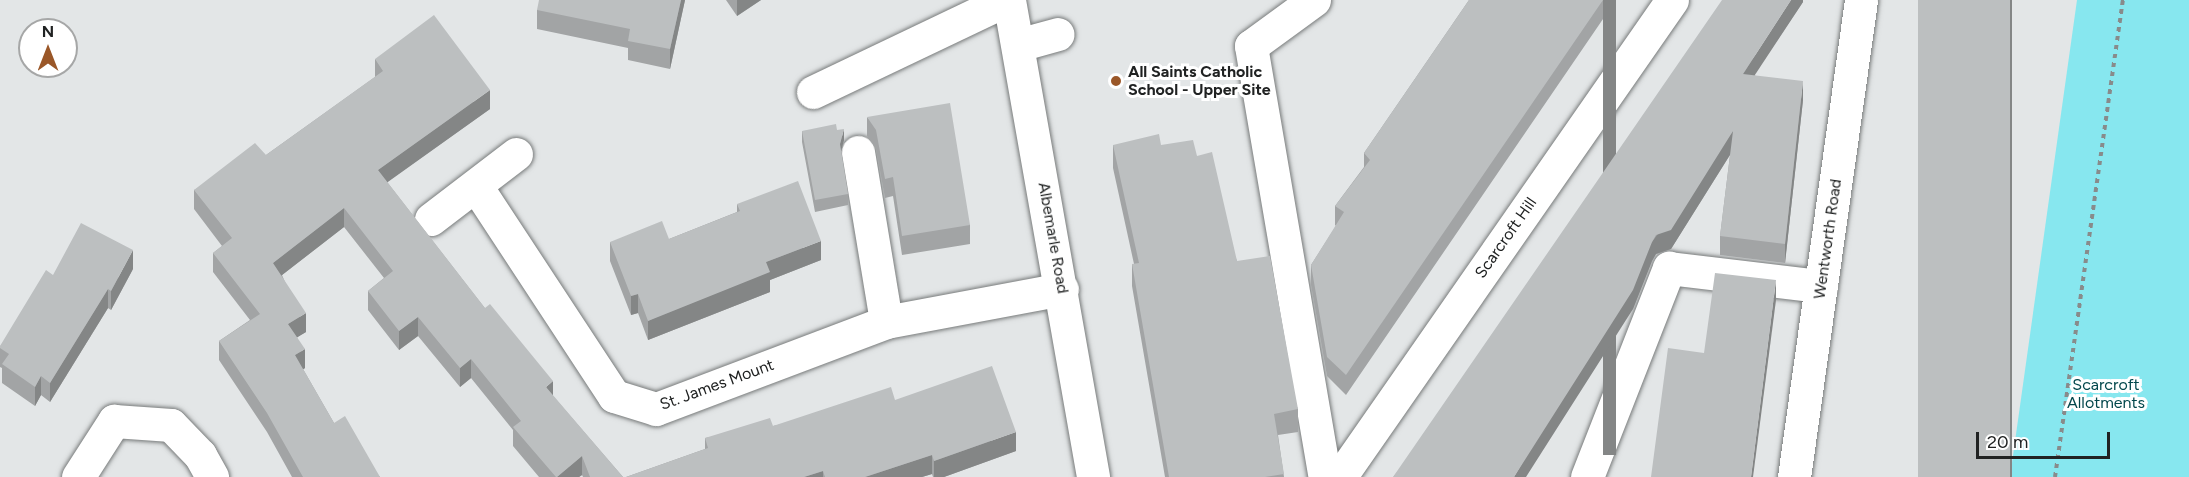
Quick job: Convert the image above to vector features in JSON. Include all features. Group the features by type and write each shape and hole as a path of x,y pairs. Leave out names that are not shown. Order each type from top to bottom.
{"street":[{"name":"Albemarle Road","path":"1008,0 1062,289 1093,477"},
{"path":"813,92 1008,0"},
{"path":"1314,0 1251,46 1325,477"},
{"name":"Scarcroft Hill","path":"1340,477 1672,0"},
{"name":"Wentworth Road","path":"1794,477 1861,0"},
{"path":"1018,45 1058,34"},
{"path":"858,152 886,322"},
{"path":"431,219 516,154"},
{"name":"St. James Mount","path":"476,186 614,396 656,409 886,322 1062,289"},
{"path":"1587,477 1670,268 1821,286"},
{"path":"78,477 114,421 171,425 200,455 212,477"}],"path":[{"path":"2055,477 2123,0"}],"green space":[{"name":"Scarcroft Allotments","path":"2077,0 2189,0 2189,477 2010,477"}],"building":[{"path":"539,0 681,0 670,49 628,41 630,29 537,10"},
{"path":"1469,0 1603,0 1346,375 1327,357 1311,265 1344,212 1335,206 1370,160 1364,153"},
{"path":"1722,0 1791,0 1743,74 1803,81 1785,244 1720,236 1733,131 1671,230 1656,235 1633,290 1514,477 1393,477"},
{"path":"1918,0 2010,0 2010,477 1918,477"},
{"path":"434,15 490,90 378,170 485,308 490,304 553,381 546,387 623,477 590,477 582,456 556,477 513,427 521,421 471,359 460,368 418,317 399,331 368,291 393,271 344,208 273,263 306,313 288,324 305,349 295,355 334,423 345,416 380,477 303,477 267,413 219,341 260,314 213,253 232,238 194,190 255,143 266,155 383,71 375,59"},
{"path":"950,103 970,225 902,236 893,177 885,179 876,130 867,117"},
{"path":"836,124 837,130 844,129 840,144 848,194 815,200 802,131"},
{"path":"1159,134 1161,145 1193,140 1197,156 1212,152 1237,261 1270,256 1298,409 1274,414 1284,474 1265,477 1169,477 1132,264 1139,263 1113,145"},
{"path":"798,181 821,241 766,262 770,272 648,321 638,294 631,296 610,242 662,221 669,239 740,211 737,204"},
{"path":"81,223 133,250 111,291 108,289 50,383 41,376 35,387 2,364 9,354 0,346 46,270 53,275"},
{"path":"1715,273 1776,280 1751,477 1651,477 1668,348 1704,353"},
{"path":"992,366 1016,432 934,461 932,455 865,477 825,477 823,471 804,477 626,477 708,448 705,438 770,418 773,426 891,387 895,400"}],"place":[{"name":"All Saints Catholic School - Upper Site","path":"1116,81"}]}
